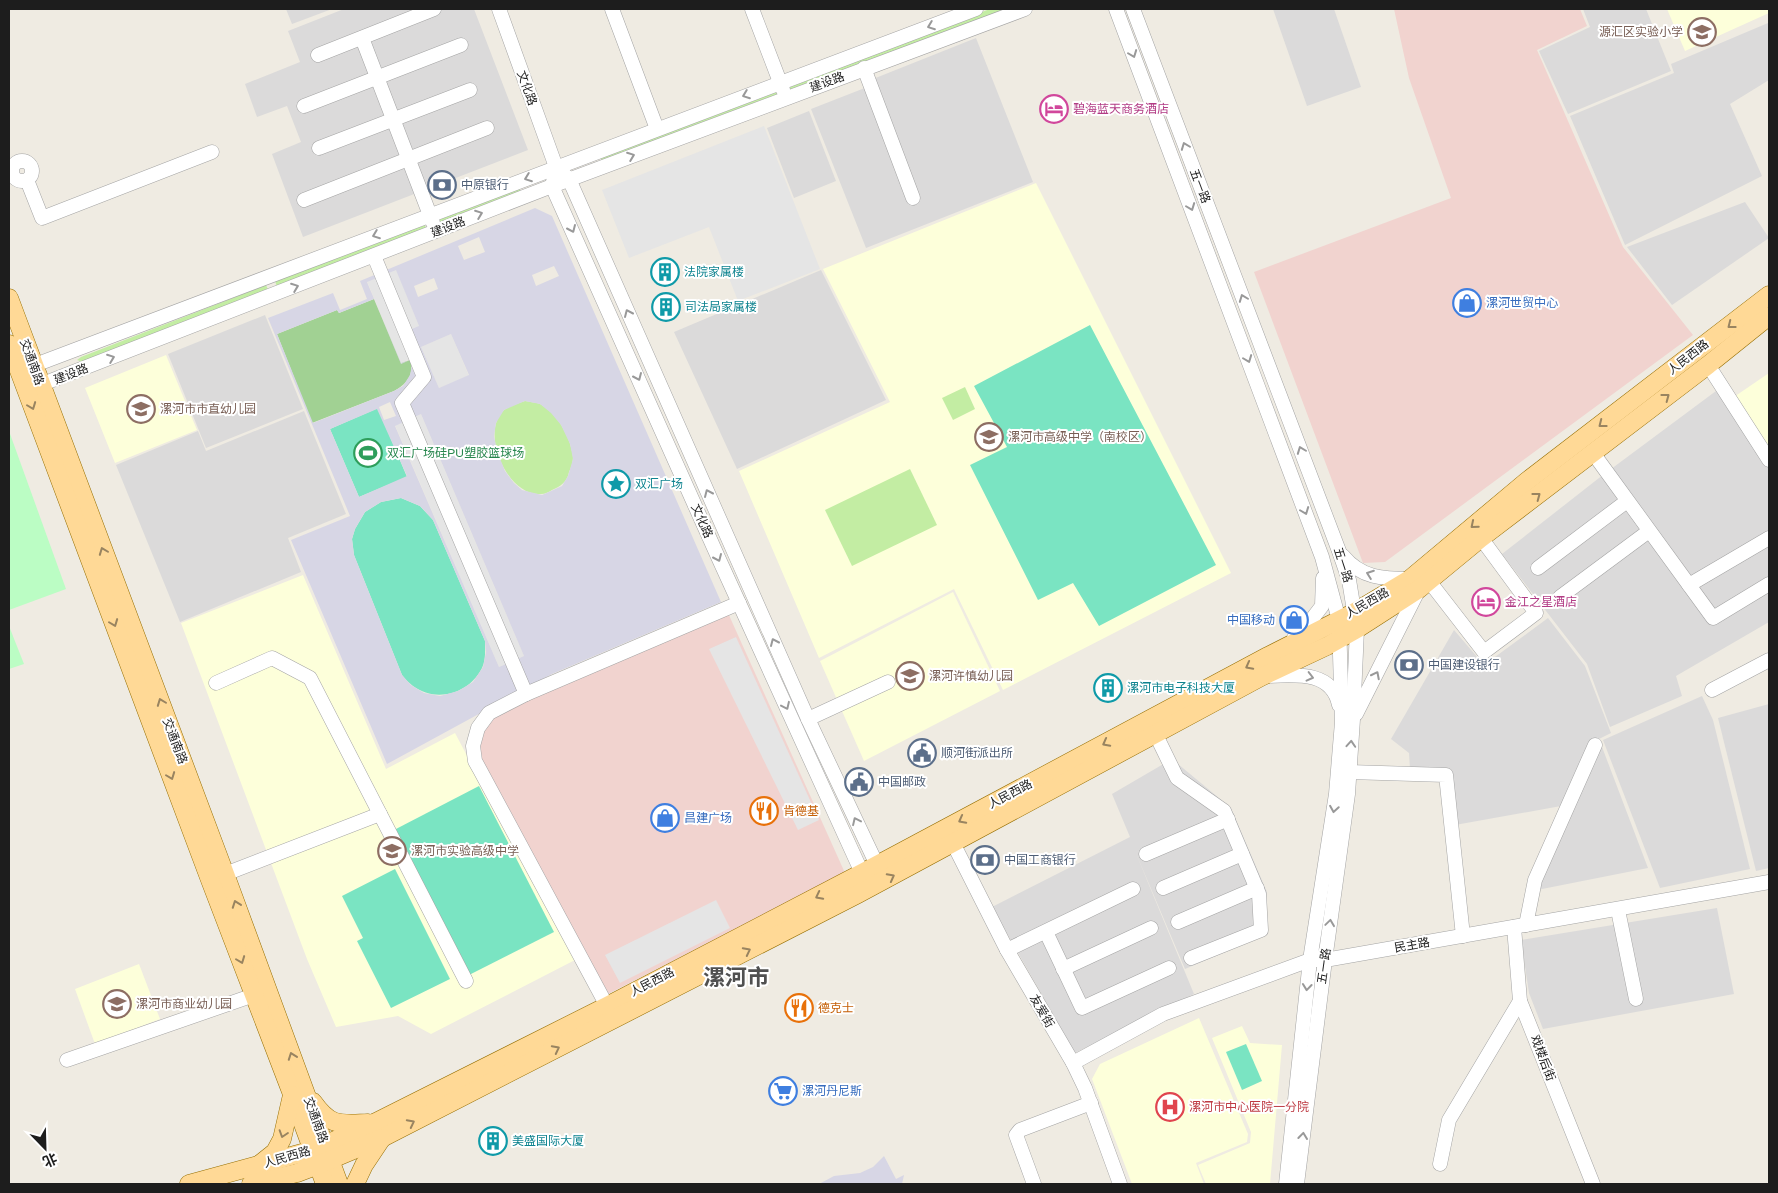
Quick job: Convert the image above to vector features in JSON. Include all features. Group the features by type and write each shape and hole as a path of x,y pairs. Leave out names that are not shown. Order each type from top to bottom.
{"main road":[{"name":"人民西路","path":"1419,583 1527,481 1769,295"},
{"name":"交通南路","path":"9,298 26,369 254,994 298,1092"},
{"name":"人民西路","path":"251,1184 297,1173 322,1155 379,1130 858,894 1262,677 1340,638 1356,620 1419,583 1481,538 1708,365 1769,316"},
{"name":"交通南路","path":"9,344 26,369 40,385 226,874 298,1092 322,1155 339,1184"},
{"name":"人民西路","path":"379,1130 866,862 1339,620 1356,620"},
{"path":"258,1166 275,1152 282,1139 298,1092 329,1120 379,1130 355,1184"},
{"name":"交通南路","path":"322,1155 325,1184"},
{"name":"人民西路","path":"189,1184 258,1166 322,1155"}],"street":[{"path":"318,56 434,9"},
{"name":"文化路","path":"501,9 556,167 569,180 808,719 866,862"},
{"path":"612,9 657,128"},
{"path":"752,9 786,98"},
{"name":"建设路","path":"26,369 657,128 976,9"},
{"name":"建设路","path":"40,385 552,186 1025,9"},
{"name":"五一路","path":"1116,9 1322,557 1339,620 1348,720 1348,794 1297,1184"},
{"name":"五一路","path":"1133,9 1339,551 1349,580 1356,620 1348,720 1310,960 1286,1184"},
{"path":"362,38 436,231"},
{"path":"304,106 461,45"},
{"path":"864,68 913,198"},
{"path":"319,148 470,90"},
{"path":"304,200 487,128"},
{"path":"11,175 20,181 27,180 42,218 212,152"},
{"path":"552,186 556,167"},
{"name":"文化路","path":"552,186 739,603 866,862"},
{"path":"374,256 424,377 402,402 526,694"},
{"path":"268,276 275,294"},
{"path":"1708,365 1769,460"},
{"path":"1593,453 1713,618 1769,584"},
{"path":"1538,568 1627,501"},
{"path":"1560,597 1649,531"},
{"path":"1339,551 1352,567 1385,579 1419,583 1484,652 1536,613 1481,538"},
{"path":"1689,585 1769,538"},
{"path":"1268,656 1302,632 1322,606 1322,557"},
{"path":"1348,720 1419,583"},
{"path":"607,1006 475,760 473,746 478,728 488,713 526,694 739,603"},
{"path":"216,682 272,658 310,678 466,982"},
{"path":"1712,690 1769,660"},
{"path":"1262,677 1309,676 1322,681 1331,688 1348,720"},
{"path":"808,719 888,682"},
{"path":"1156,735 1177,778 1224,811 1259,894 1261,930 1191,958"},
{"name":"戏楼后街","path":"1592,1184 1520,1001 1520,926 1534,880 1595,745"},
{"path":"1349,772 1446,775 1463,936"},
{"path":"226,874 380,814"},
{"path":"1146,854 1228,819"},
{"name":"友爱街","path":"953,843 1007,950 1073,1063 1091,1102 1120,1184"},
{"path":"1163,888 1242,854"},
{"name":"民主路","path":"1073,1063 1163,1014 1310,960 1325,960 1769,882"},
{"path":"1178,922 1257,888"},
{"path":"1007,950 1133,889"},
{"path":"1618,910 1636,999"},
{"path":"1063,968 1151,928"},
{"path":"1046,932 1082,1008 1169,968"},
{"path":"67,1060 254,994"},
{"path":"1440,1164 1450,1120 1520,1001"},
{"path":"1034,1184 1016,1135 1020,1130 1091,1102"}],"shaded area":[{"path":"286,9 332,9 292,24"},
{"path":"344,9 474,9 528,150 303,237 272,154 301,142 287,106 257,117 245,84 300,62 288,31"},
{"path":"1273,9 1334,9 1361,87 1307,106"},
{"name":"漯河世贸中心","path":"1394,9 1580,9 1587,26 1537,50 1623,247 1693,335 1385,562 1363,563 1254,272 1451,198 1409,78"},
{"path":"1583,9 1646,9 1671,71 1568,114 1539,51 1590,27"},
{"name":"源汇区实验小学","path":"1667,9 1768,9 1769,13 1685,51"},
{"path":"1768,23 1769,80 1730,104 1762,176 1625,245 1570,116 1674,73 1671,64"},
{"path":"976,38 1033,182 866,248 811,109 875,84 873,79"},
{"path":"809,111 836,181 794,198 767,128"},
{"path":"764,126 820,269 738,301 709,227 629,258 602,190"},
{"name":"漯河市高级中学（南校区）","path":"1036,183 1231,573 1003,690 954,589 819,658 739,471 890,402 823,269"},
{"path":"1745,202 1769,238 1672,305 1627,247"},
{"name":"双汇广场","path":"535,208 552,216 721,602 552,674 387,764 291,540 350,516 268,318 333,293 340,310 367,299 360,281","holes":["479,237 485,252 464,260 458,246","554,266 559,276 536,286 532,275","396,270 419,326 400,334 410,360 401,363 367,282","434,278 438,289 418,297 414,286","374,299 401,364 410,360 412,365 410,375 403,386 313,423 277,334 337,310 339,313","451,334 469,375 439,388 421,347","525,401 540,404 561,425 570,444 573,459 568,476 562,486 542,495 522,490 505,471 497,451 494,436 496,423 504,410","390,402 396,416 384,420 379,407","377,409 407,476 359,497 330,429","421,414 524,656 499,667 395,426","401,498 420,506 433,520 485,641 486,652 483,667 473,682 458,691 440,696 424,693 411,685 402,675 354,555 352,539 355,529 365,512 381,502"]},
{"path":"396,269 419,326 410,359 401,363 367,281"},
{"path":"821,270 886,400 737,469 674,332"},
{"path":"265,315 303,409 206,448 168,354"},
{"path":"451,334 469,376 439,388 421,347"},
{"name":"漯河市市直幼儿园","path":"166,355 197,430 115,463 85,388"},
{"path":"1769,373 1769,460 1728,401"},
{"path":"1716,391 1769,468 1769,622 1676,676 1682,696 1610,727 1587,664 1502,554 1599,478"},
{"path":"304,411 346,514 288,538 301,572 180,622 116,465 198,431 206,451"},
{"path":"421,414 524,656 499,667 395,425"},
{"name":"漯河市实验高级中学","path":"303,575 386,769 455,733 575,960 431,1034 398,1016 336,1027 307,959 181,623"},
{"name":"漯河许慎幼儿园","path":"953,592 1000,691 864,761 820,661"},
{"name":"昌建广场","path":"728,613 845,873 606,995 480,763 481,737 487,725 506,709"},
{"path":"1548,618 1585,666 1611,733 1599,739 1648,868 1537,890 1561,806 1455,825 1449,771 1410,769 1409,753 1391,739 1454,630 1484,665"},
{"path":"736,637 819,820 798,830 709,649"},
{"path":"1702,696 1713,720 1750,869 1660,888 1603,740"},
{"path":"1769,704 1769,868 1756,871 1718,718"},
{"path":"1172,759 1231,808 1267,892 1263,936 1185,969 1135,851 1194,994 1075,1053 992,907 1130,837 1112,794"},
{"path":"716,900 730,928 620,983 605,955"},
{"path":"1717,908 1734,994 1543,1029 1529,993 1521,940"},
{"name":"漯河市商业幼儿园","path":"139,964 160,1019 95,1044 75,989"},
{"name":"漯河市中心医院一分院","path":"1199,1018 1248,1134 1247,1142 1196,1163 1204,1184 1132,1184 1092,1079 1100,1064"},
{"path":"1242,1026 1250,1043 1282,1045 1270,1184 1206,1184 1198,1165 1250,1143 1251,1132 1212,1038"},
{"path":"884,1156 896,1179 904,1175 902,1184 819,1184 834,1176 860,1173 873,1167"}],"green space":[{"path":"990,9 1009,9 789,90 786,84"},
{"path":"777,88 780,94 602,162 600,155"},
{"path":"519,187 521,192 439,223 437,218"},
{"path":"424,223 426,228 277,287 275,281"},
{"path":"266,285 268,290 83,362 77,360 81,357"},
{"path":"374,299 401,363 410,360 411,370 406,382 394,391 312,423 277,334 337,310 339,313"},
{"path":"1090,325 1216,565 1099,626 1073,583 1038,600 970,465 1007,447 974,386"},
{"path":"965,387 975,409 953,420 942,398"},
{"path":"525,401 540,404 552,413 562,426 572,450 573,461 567,478 561,485 544,494 529,492 518,485 508,475 496,447 495,433 497,420 504,410"},
{"name":"双汇广场硅PU塑胶篮球场","path":"378,408 407,477 359,497 330,429"},
{"path":"9,431 66,589 9,610"},
{"path":"910,469 937,525 852,566 825,510"},
{"path":"401,498 420,506 433,520 485,641 482,668 469,684 461,690 451,693 442,695 422,691 412,685 402,675 354,555 352,539 355,529 365,512 381,502"},
{"path":"9,626 24,664 9,669"},
{"path":"479,786 554,932 469,975 394,830"},
{"path":"395,869 450,979 391,1008 357,941 363,938 342,896"},
{"path":"1246,1044 1262,1081 1242,1090 1226,1052"}],"place":[{"name":"源汇区实验小学","path":"1702,32"},
{"name":"碧海蓝天商务酒店","path":"1054,109"},
{"name":"中原银行","path":"442,185"},
{"name":"法院家属楼","path":"665,272"},
{"name":"漯河世贸中心","path":"1467,303"},
{"name":"司法局家属楼","path":"666,307"},
{"name":"漯河市市直幼儿园","path":"141,409"},
{"name":"漯河市高级中学（南校区）","path":"989,437"},
{"name":"双汇广场硅PU塑胶篮球场","path":"368,453"},
{"name":"双汇广场","path":"616,484"},
{"name":"金江之星酒店","path":"1486,602"},
{"name":"中国移动","path":"1294,620"},
{"name":"中国建设银行","path":"1409,665"},
{"name":"漯河许慎幼儿园","path":"910,676"},
{"name":"漯河市电子科技大厦","path":"1108,688"},
{"name":"顺河街派出所","path":"922,753"},
{"name":"中国邮政","path":"859,782"},
{"name":"肯德基","path":"764,811"},
{"name":"昌建广场","path":"665,818"},
{"name":"漯河市实验高级中学","path":"392,851"},
{"name":"中国工商银行","path":"985,860"},
{"name":"漯河市商业幼儿园","path":"117,1004"},
{"name":"德克士","path":"799,1008"},
{"name":"漯河丹尼斯","path":"783,1091"},
{"name":"漯河市中心医院一分院","path":"1170,1107"},
{"name":"美盛国际大厦","path":"493,1141"}],"district":[{"name":"漯河市","path":"736,978"}]}
